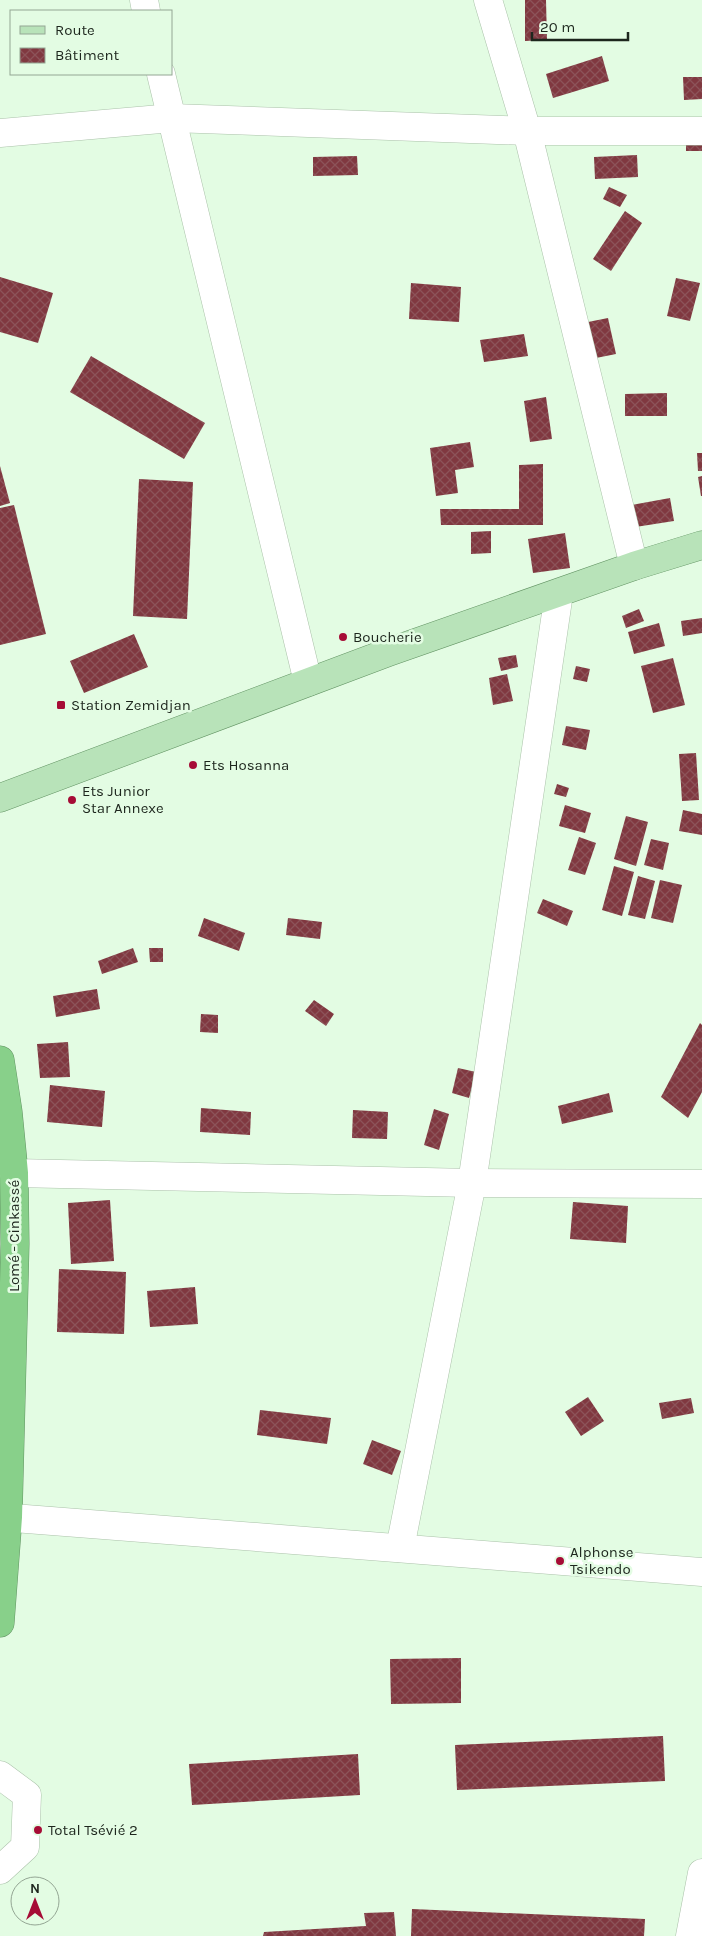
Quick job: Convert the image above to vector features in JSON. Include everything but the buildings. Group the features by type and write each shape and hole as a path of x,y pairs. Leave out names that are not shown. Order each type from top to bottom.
{"highway":[{"name":"Lomé - Cinkassé","path":"0,1060 8,1112 14,1173 15,1244 0,1623"}],"main road":[{"path":"0,798 308,682 634,566 702,545"}],"street":[{"path":"488,0 527,131 634,566"},
{"path":"161,75 308,682"},
{"path":"0,134 172,118 527,131 702,131"},
{"path":"400,1548 472,1183 559,593"},
{"path":"14,1173 472,1183 702,1184"},
{"path":"4,1517 702,1572"},
{"path":"0,1775 28,1795 25,1847 0,1870"},
{"path":"690,1936 702,1873"}],"place":[{"name":"Boucherie","path":"343,637"},
{"name":"Station Zemidjan","path":"61,705"},
{"name":"Ets Hosanna","path":"193,765"},
{"name":"Ets Junior Star Annexe","path":"72,800"},
{"name":"Alphonse Tsikendo","path":"560,1561"},
{"name":"Total Tsévié 2","path":"38,1830"}]}
